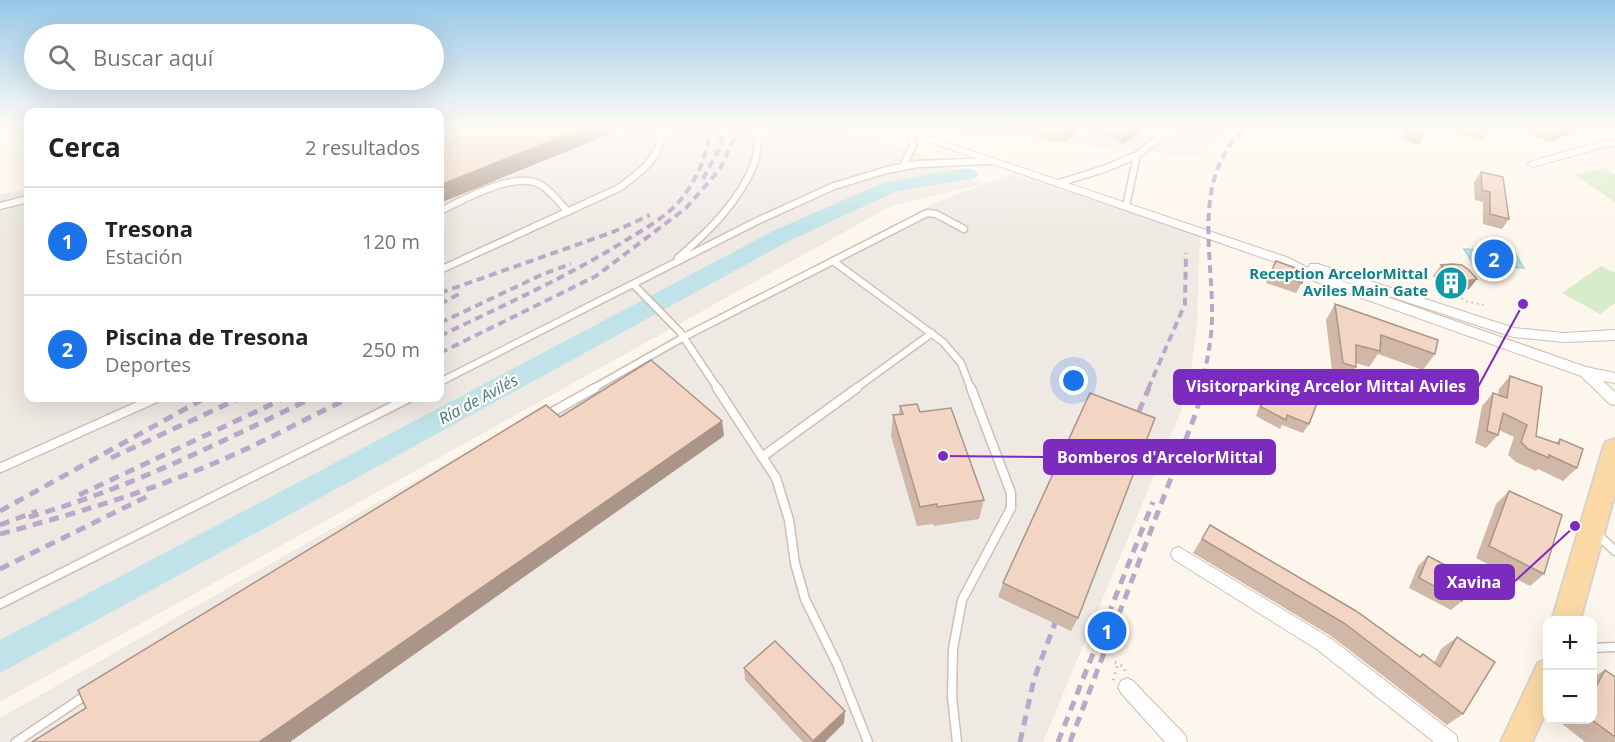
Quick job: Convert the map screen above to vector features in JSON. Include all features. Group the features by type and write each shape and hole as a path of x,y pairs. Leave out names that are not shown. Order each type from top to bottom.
{"main road":[{"path":"1567,616 1615,449"},
{"path":"1516,742 1543,684"}],"street":[{"path":"998,162 1285,261 1317,268 1513,332 1544,338 1574,340 1615,335"},
{"path":"1533,164 1541,162"},
{"path":"1285,261 1322,279 1581,370 1615,378"},
{"path":"1574,340 1566,348 1581,370 1615,400"},
{"path":"1179,554 1324,644 1449,742"},
{"path":"1127,687 1178,742"}],"lane":[{"path":"444,268 618,188 649,162"},
{"path":"669,266 698,240 730,204 755,162"},
{"path":"903,166 905,162"},
{"path":"444,380 669,266 834,186 903,166 953,162"},
{"path":"1059,183 1121,162"},
{"path":"1126,206 1136,162"},
{"path":"444,209 511,182 529,180 540,184 568,212"},
{"path":"0,206 24,200"},
{"path":"538,420 682,334 927,213 936,214 964,229"},
{"path":"833,261 932,333 962,363 1011,493 1011,508 962,600 953,649 952,697 957,742"},
{"path":"633,284 682,334 776,478 789,520 795,563 806,599 837,664 868,742"},
{"path":"762,457 932,333"},
{"path":"0,468 147,402"},
{"path":"0,604 401,402"},
{"path":"1593,530 1615,551"},
{"path":"1597,648 1615,647"},
{"path":"16,742 92,691"}],"path":[{"path":"1452,293 1468,302 1486,305"}],"shaded area":[{"path":"444,162 938,162 981,184 891,206 0,702 0,194 24,191 24,402 444,402"},
{"path":"1012,174 1200,235 1197,324 1188,394 1043,742 0,742 0,718 491,438 937,202"}],"green space":[{"path":"1604,168 1615,175 1615,202 1575,175"},
{"path":"1601,266 1615,273 1615,303 1600,314 1562,293"}],"water":[{"path":"1464,249 1514,252 1524,268 1474,265"}],"building":[{"path":"444,162 498,162 444,183"},
{"path":"1481,172 1503,177 1509,219 1490,214 1490,192 1482,190"},
{"path":"1276,261 1307,272 1302,283 1271,272"},
{"path":"1441,265 1462,265 1477,279 1465,281 1453,279"},
{"path":"1335,304 1438,340 1435,354 1381,335 1380,351 1356,345 1356,367 1343,363"},
{"path":"651,360 722,421 259,742 32,742 86,708 78,690 546,405 560,417"},
{"path":"1272,375 1307,388 1308,383 1323,388 1309,424 1287,415 1286,420 1261,407"},
{"path":"1510,376 1542,387 1536,436 1559,444 1560,439 1583,449 1577,468 1549,455 1549,458 1528,449 1521,442 1527,425 1503,413 1498,435 1487,431 1493,393 1507,398"},
{"path":"1090,393 1155,418 1078,618 1003,583"},
{"path":"917,404 920,412 951,408 984,500 937,507 937,504 920,507 893,415 903,414 900,406"},
{"path":"1509,491 1562,515 1544,574 1489,546"},
{"path":"1210,525 1356,611 1420,657 1423,654 1440,667 1457,637 1495,662 1463,714 1344,623 1202,539"},
{"path":"1428,556 1470,578 1462,601 1419,578"},
{"path":"775,641 845,711 813,741 744,668"},
{"path":"1605,670 1615,677 1615,737 1597,724 1597,685"}],"waterway":[{"name":"Ría de Avilés","path":"0,657 783,235 892,186 968,174"}],"railway":[{"path":"444,334 579,268 651,225 683,197 703,162"},
{"path":"703,179 712,162"},
{"path":"444,351 596,276 686,208 720,169 723,162"},
{"path":"1201,389 1212,325 1209,209 1212,188 1221,162"},
{"path":"444,292 613,232 650,215"},
{"path":"1148,389 1185,304 1186,253"},
{"path":"444,321 541,275 571,264"},
{"path":"444,302 461,293"},
{"path":"1132,427 1149,388"},
{"path":"1070,742 1197,410 1202,388"},
{"path":"0,511 198,402"},
{"path":"111,458 231,402"},
{"path":"79,495 277,402"},
{"path":"29,517 138,479 304,402"},
{"path":"0,534 110,502 191,473 341,402"},
{"path":"0,569 148,496"},
{"path":"1058,742 1153,502"},
{"path":"0,525 37,511"},
{"path":"1020,742 1034,679 1055,623"}],"place":[{"name":"Piscina de Tresona","path":"1494,259"},
{"name":"Reception ArcelorMittal Aviles Main Gate","path":"1451,283"},
{"name":"Visitorparking Arcelor Mittal Aviles","path":"1523,304"},
{"name":"Bomberos d'ArcelorMittal","path":"943,456"},
{"name":"Xavina","path":"1575,526"},
{"name":"Tresona","path":"1107,631"}]}
